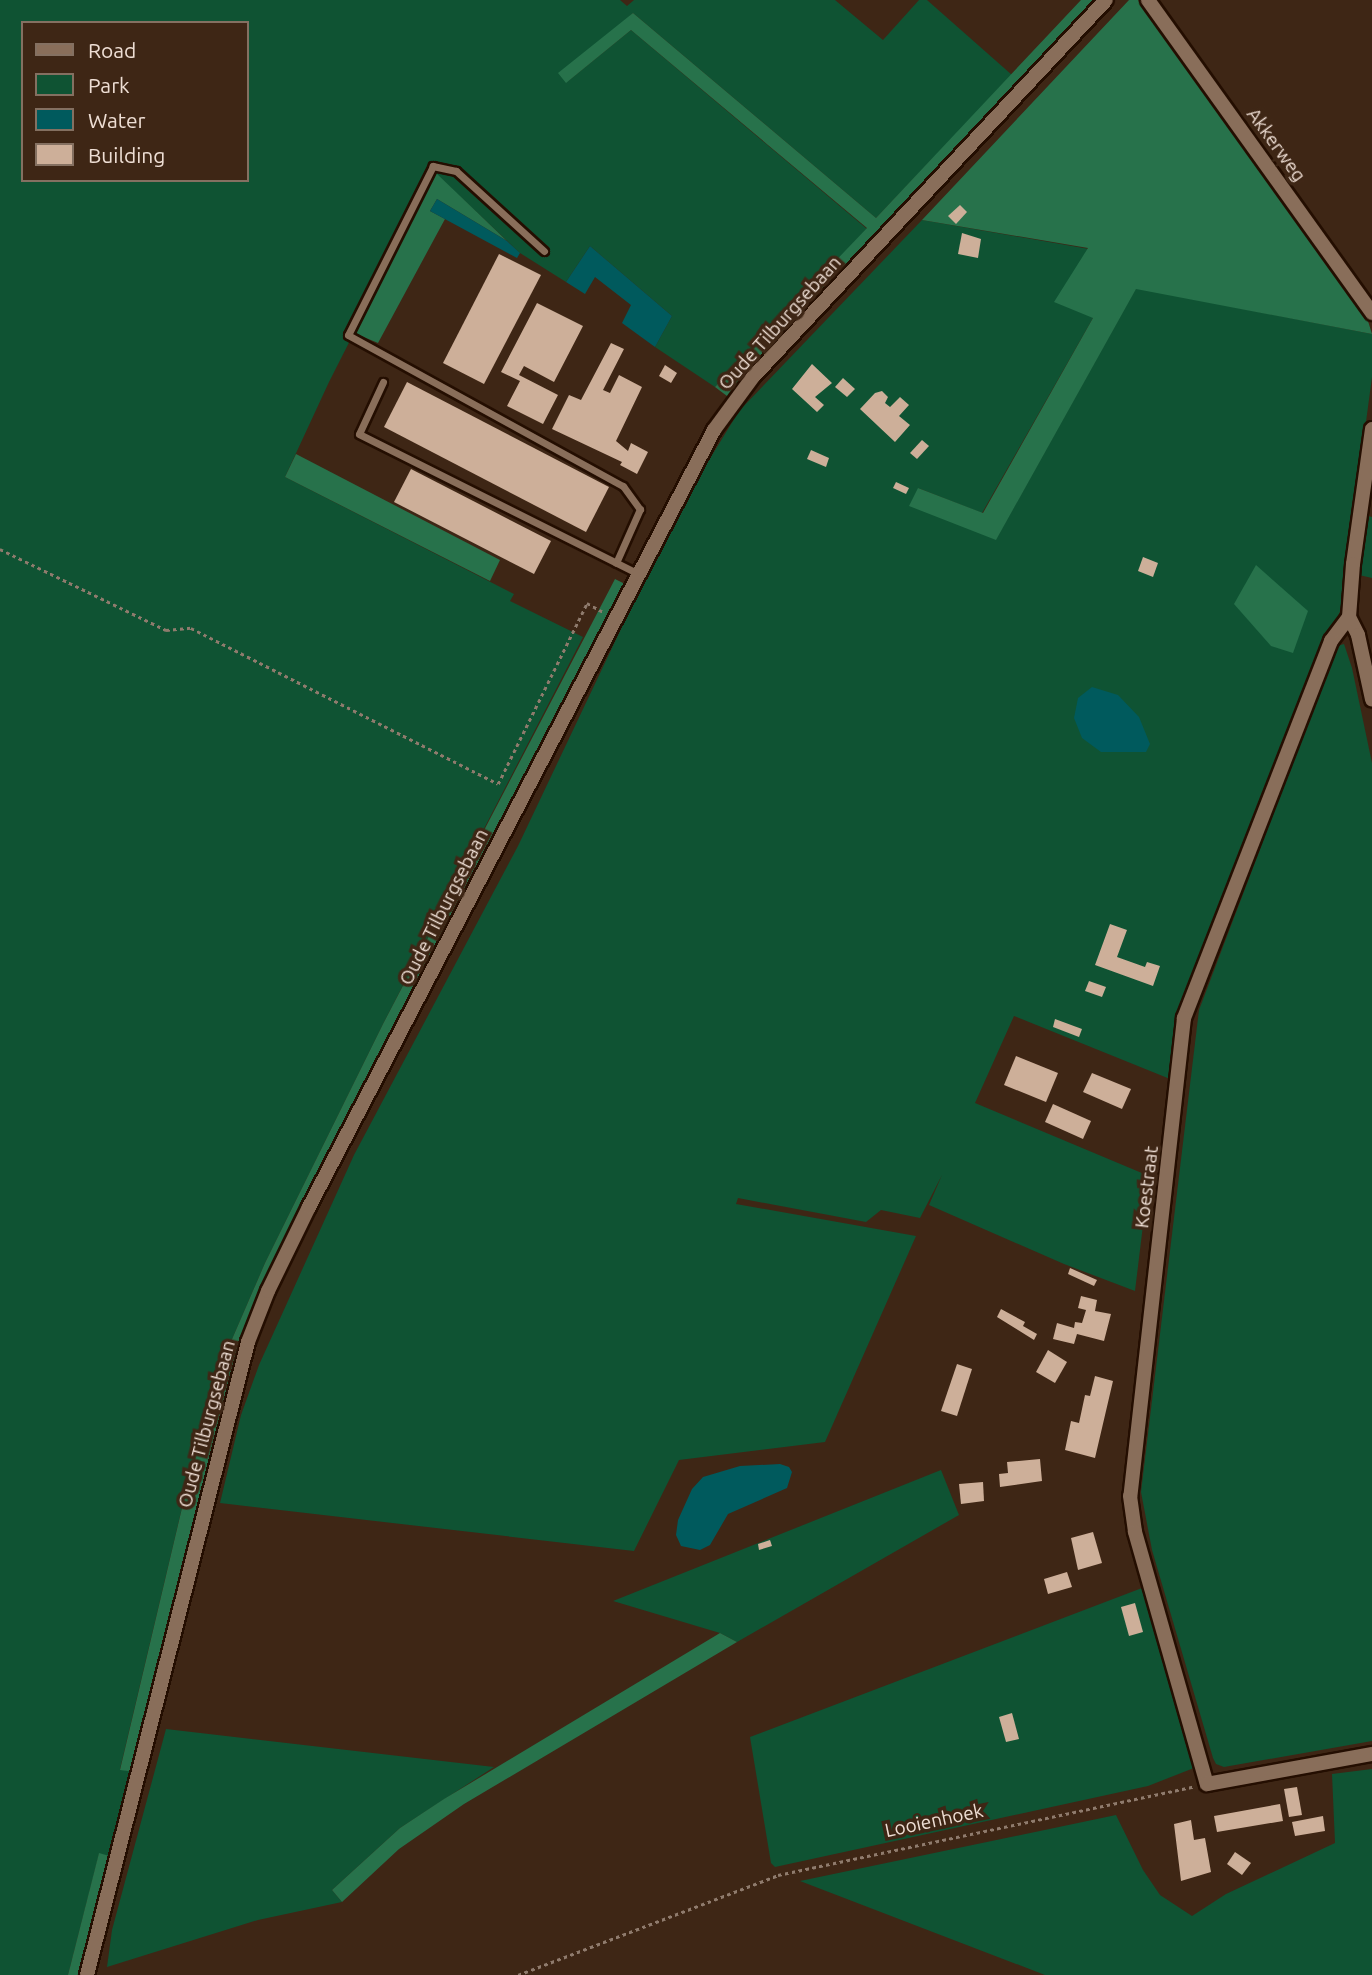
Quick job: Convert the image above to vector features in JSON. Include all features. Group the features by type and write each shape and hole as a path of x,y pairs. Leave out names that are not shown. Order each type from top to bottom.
{"street":[{"name":"Oude Tilburgsebaan","path":"87,1975 227,1422 258,1315 309,1207 714,430 743,390 1106,0"},
{"name":"Akkerweg","path":"1148,0 1372,313"},
{"path":"1372,429 1353,564 1349,617 1358,635 1372,699"},
{"name":"Koestraat","path":"1207,1784 1135,1532 1130,1496 1184,1018 1331,641 1349,617"},
{"path":"1207,1784 1372,1754"}],"lane":[{"path":"544,251 456,171 433,166 348,335 623,486 640,509 616,563"},
{"path":"383,382 359,434 638,574"}],"path":[{"path":"0,549 166,630 191,628 498,783 587,603 615,619"},
{"name":"Looienhoek","path":"518,1975 778,1875 1207,1784"}],"green space":[{"path":"0,0 620,0 627,6 634,0 835,0 883,40 919,0 927,0 1012,75 876,218 633,13 567,82 631,30 867,229 715,387 655,347 672,316 590,246 566,282 520,253 435,173 329,382 285,477 514,594 510,601 583,637 383,1024 265,1263 220,1367 204,1415 120,1769 135,1772 113,1857 99,1854 68,1975 0,1975"},
{"path":"1081,0 1102,0 731,399 715,387 867,228 631,30 566,83 558,73 633,13 876,218"},
{"path":"1129,0 1138,0 1368,321 1372,334 1136,289 996,540 909,506 918,488 983,513 1093,318 1054,302 1088,248 922,220"},
{"path":"435,172 507,241 437,199 430,211 445,219 378,343 354,333"},
{"path":"922,220 1089,249 1093,318 982,513 918,488 996,539 1136,288 1372,334 1372,377 1341,609 1334,626 1323,639 1183,1006 1175,1081 1014,1016 975,1103 1149,1176 1135,1291 1064,1264 929,1205 942,1175 920,1218 881,1210 866,1222 738,1198 736,1204 916,1236 825,1442 679,1460 634,1551 220,1503 241,1415 259,1365 354,1155 518,846 640,589 703,470 739,411"},
{"path":"296,454 500,560 490,581 285,477"},
{"path":"1368,516 1372,517 1372,578 1359,575"},
{"path":"1256,565 1308,611 1293,653 1271,646 1234,604"},
{"path":"615,579 627,585 267,1283 135,1772 120,1770 204,1415 220,1367 265,1263 383,1024"},
{"path":"1344,644 1352,668 1372,763 1372,1741 1224,1767 1216,1764 1213,1758 1152,1550 1141,1492 1199,1010 1337,646"},
{"path":"941,1470 959,1515 737,1642 720,1633 613,1601"},
{"path":"1142,1588 1199,1766 1148,1786 775,1867 771,1863 750,1737"},
{"path":"720,1633 737,1642 464,1804 399,1849 342,1902 332,1890 400,1828"},
{"path":"166,1729 494,1767 400,1828 332,1890 342,1902 258,1920 107,1967 112,1930"},
{"path":"1372,1769 1372,1975 1045,1975 800,1881 1116,1815 1143,1870 1160,1895 1192,1916 1226,1894 1335,1843 1332,1774"},
{"path":"99,1853 113,1857 82,1975 68,1975"}],"water":[{"path":"437,199 507,241 520,253 517,258 430,211"},
{"path":"590,246 672,316 655,347 622,323 631,305 595,277 585,294 566,282"},
{"path":"1092,687 1118,695 1139,717 1150,744 1146,752 1101,752 1082,738 1074,718 1078,698"},
{"path":"780,1464 789,1467 792,1472 787,1488 728,1514 710,1545 700,1550 681,1546 676,1535 678,1520 692,1489 703,1477 740,1466"}],"building":[{"path":"960,205 967,212 956,224 948,216"},
{"path":"962,233 981,239 978,258 958,254"},
{"path":"499,254 541,275 484,384 443,363"},
{"path":"537,303 583,326 554,382 524,366 519,375 558,395 543,424 507,406 520,381 501,372"},
{"path":"611,343 624,349 603,390 610,393 619,375 642,387 616,441 628,451 631,443 648,452 637,474 620,465 622,462 552,429 569,395 581,400"},
{"path":"812,364 832,383 815,397 824,405 817,412 792,389"},
{"path":"665,365 677,373 671,383 659,376"},
{"path":"843,378 855,389 847,397 835,387"},
{"path":"407,382 609,487 586,532 384,427"},
{"path":"882,391 888,397 885,403 890,407 900,397 909,405 899,416 910,425 895,442 860,409 875,393"},
{"path":"922,440 929,446 917,459 910,453"},
{"path":"811,450 829,458 826,467 807,459"},
{"path":"411,469 551,541 534,574 394,502"},
{"path":"896,482 909,488 906,494 893,488"},
{"path":"1143,557 1158,563 1153,577 1138,571"},
{"path":"1110,924 1127,930 1117,957 1145,967 1147,962 1160,966 1153,986 1095,965"},
{"path":"1089,981 1106,987 1102,997 1085,991"},
{"path":"1055,1019 1082,1029 1079,1037 1053,1027"},
{"path":"1016,1056 1058,1073 1046,1102 1004,1085"},
{"path":"1092,1073 1131,1089 1122,1109 1083,1092"},
{"path":"1053,1104 1091,1121 1083,1139 1045,1122"},
{"path":"1070,1268 1097,1280 1094,1286 1068,1274"},
{"path":"1081,1296 1097,1300 1095,1311 1111,1314 1104,1341 1077,1334 1074,1344 1053,1339 1057,1323 1074,1328 1075,1322 1082,1323 1086,1310 1078,1308"},
{"path":"1001,1309 1025,1322 1023,1326 1037,1334 1034,1340 997,1317"},
{"path":"1048,1350 1067,1362 1055,1383 1036,1372"},
{"path":"957,1364 972,1369 957,1416 941,1411"},
{"path":"1095,1376 1113,1381 1095,1458 1065,1450 1071,1421 1079,1423 1085,1395 1090,1396"},
{"path":"1040,1459 1042,1481 1000,1487 999,1474 1008,1473 1007,1462"},
{"path":"983,1482 984,1501 961,1504 959,1484"},
{"path":"1093,1532 1102,1563 1078,1570 1071,1538"},
{"path":"770,1540 772,1546 759,1550 758,1544"},
{"path":"1067,1572 1072,1587 1048,1594 1044,1579"},
{"path":"1135,1603 1143,1632 1129,1636 1121,1607"},
{"path":"1012,1713 1019,1739 1006,1742 999,1717"},
{"path":"1297,1787 1302,1815 1289,1817 1284,1789"},
{"path":"1280,1804 1283,1821 1217,1832 1214,1816"},
{"path":"1323,1816 1325,1831 1295,1836 1292,1822"},
{"path":"1191,1820 1194,1840 1205,1838 1211,1872 1181,1881 1174,1824"},
{"path":"1235,1852 1251,1863 1242,1875 1227,1864"}]}
